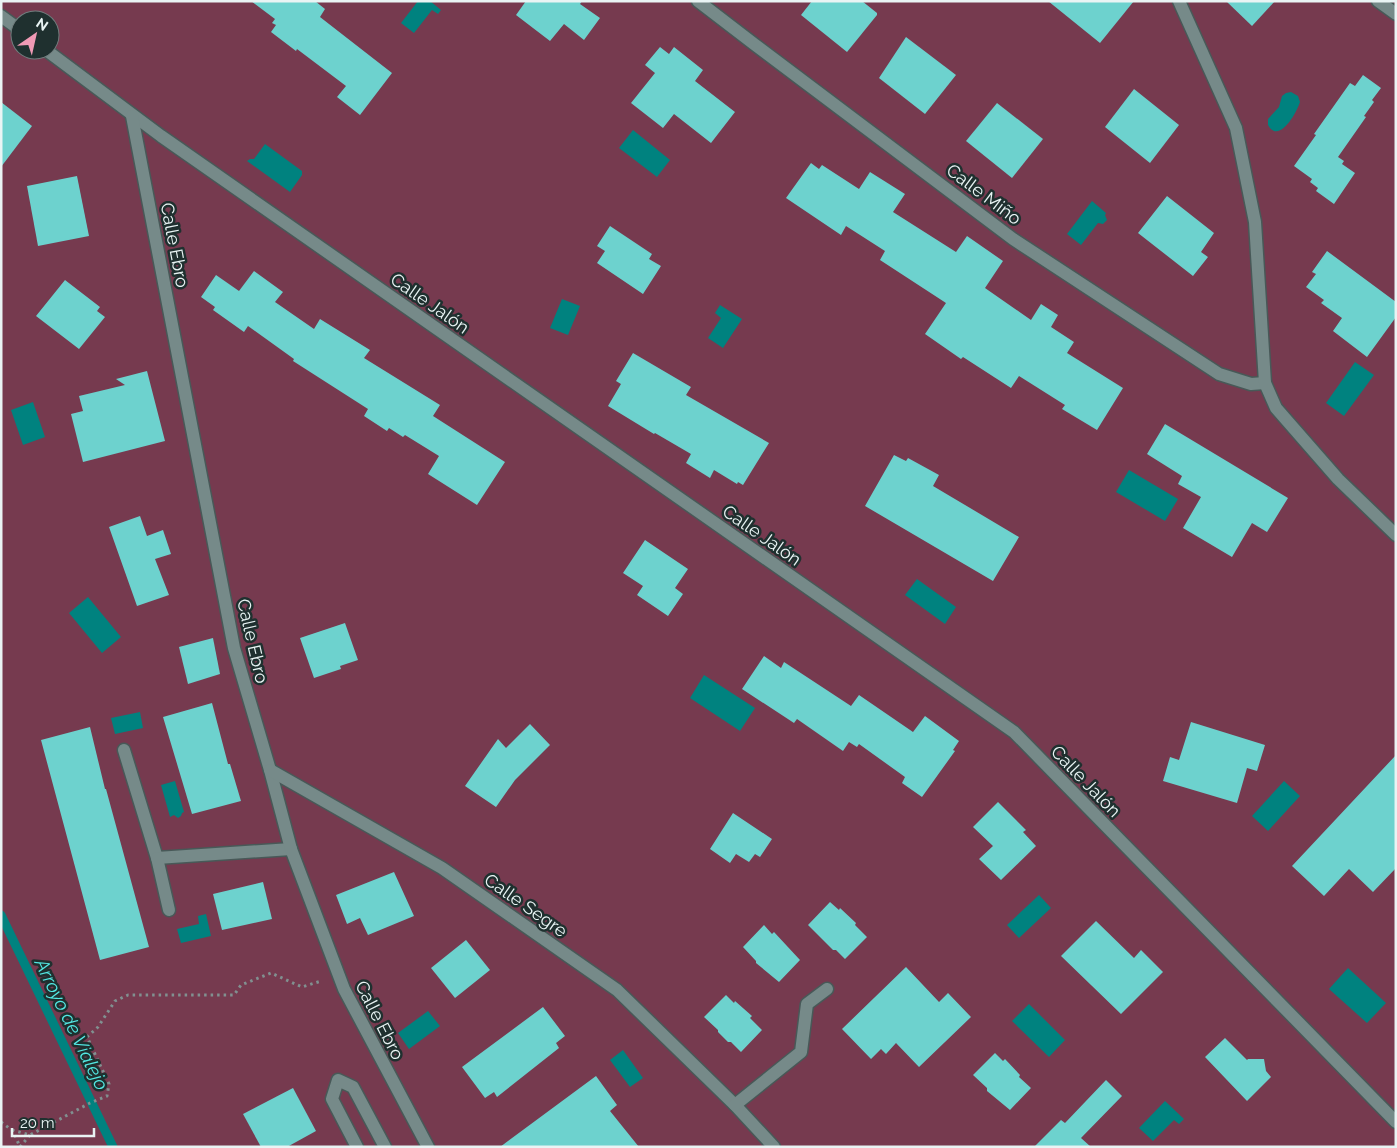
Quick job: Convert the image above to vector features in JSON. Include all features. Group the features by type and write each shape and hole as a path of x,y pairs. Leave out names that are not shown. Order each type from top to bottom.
{"street":[{"name":"Calle Miño","path":"698,1 1013,238 1219,374 1251,384 1265,383"},
{"path":"1180,1 1236,128 1255,222 1265,383 1276,408 1338,479 1396,535"},
{"path":"1378,1 1396,14"},
{"name":"Calle Jalón","path":"59,60 132,116 1014,732 1396,1122"},
{"name":"Calle Ebro","path":"132,116 234,648 291,849 344,989 428,1147"},
{"path":"124,750 157,858 169,910"},
{"name":"Calle Segre","path":"270,770 442,868 617,990 774,1147"},
{"path":"157,858 291,849"},
{"path":"735,1106 801,1052 807,1004 827,989"},
{"path":"357,1147 332,1099 338,1080 353,1087 385,1147"}],"path":[{"path":"12,1130 20,1147 30,1135 106,1096 109,1084 87,1038 98,1028 115,1002 128,995 234,995 241,985 271,973 302,987 339,976"},
{"path":"1,1122 12,1130 30,1135"}],"shaded area":[{"path":"1,1 1396,1 1396,1147 1,1147"}],"water":[{"path":"418,1 430,1 441,10 438,14 432,10 414,33 401,23"},
{"path":"1291,92 1298,96 1300,102 1298,107 1287,125 1277,131 1272,130 1268,125 1268,119 1279,107 1282,96"},
{"path":"633,130 670,160 657,177 619,148"},
{"path":"265,144 302,171 302,175 290,192 247,161 254,159"},
{"path":"1092,201 1106,213 1107,220 1103,224 1098,223 1081,245 1067,234"},
{"path":"562,299 580,306 568,335 550,328"},
{"path":"720,305 742,319 723,348 708,338 721,318 715,313"},
{"path":"1355,362 1374,375 1344,416 1326,403"},
{"path":"33,402 45,437 23,445 11,410"},
{"path":"1129,470 1178,499 1165,521 1116,492"},
{"path":"917,579 956,607 945,624 905,595"},
{"path":"88,597 121,637 102,653 69,613"},
{"path":"704,675 755,708 740,731 690,698"},
{"path":"140,712 143,728 115,734 111,718"},
{"path":"175,781 184,812 178,818 174,815 170,817 161,785"},
{"path":"1284,781 1300,796 1268,831 1252,816"},
{"path":"1039,895 1051,908 1019,938 1007,925"},
{"path":"206,914 211,936 181,943 177,929 199,924 198,916"},
{"path":"1348,968 1386,1003 1367,1023 1329,989"},
{"path":"1029,1004 1065,1040 1049,1057 1012,1021"},
{"path":"428,1011 440,1026 409,1049 398,1033"},
{"path":"623,1050 643,1078 630,1087 610,1060"},
{"path":"1165,1101 1184,1119 1179,1124 1174,1120 1153,1141 1139,1128"}],"building":[{"path":"251,1 315,1 325,9 320,17 392,73 360,115 337,97 346,86 271,32 276,25 272,23 275,19"},
{"path":"526,1 582,1 580,4 600,18 584,40 564,24 550,41 516,15"},
{"path":"812,1 862,1 877,15 847,52 801,15"},
{"path":"1048,1 1134,1 1100,43"},
{"path":"1226,1 1275,1 1252,26"},
{"path":"906,37 956,75 925,114 879,78"},
{"path":"660,47 669,54 674,47 703,70 695,81 735,112 711,143 674,114 663,128 631,103 655,73 645,65"},
{"path":"1363,75 1381,88 1372,100 1374,102 1364,116 1366,117 1338,157 1344,161 1342,164 1355,173 1334,204 1316,191 1318,188 1310,182 1312,179 1294,166 1350,83 1355,86"},
{"path":"1134,89 1179,125 1150,163 1105,127"},
{"path":"1,102 32,126 1,167"},
{"path":"997,103 1043,139 1012,178 966,141"},
{"path":"811,163 819,169 822,165 859,189 870,172 905,194 893,212 956,252 967,236 1003,261 985,288 1031,320 1041,304 1058,315 1051,327 1074,342 1067,353 1123,388 1097,430 1062,409 1065,405 1019,376 1011,388 963,357 961,359 925,334 946,303 880,260 885,251 846,226 841,235 786,198"},
{"path":"77,176 89,236 38,246 27,186"},
{"path":"1167,196 1214,233 1201,252 1208,257 1193,276 1138,233"},
{"path":"610,226 652,254 649,259 661,266 643,294 597,263 605,251 597,246"},
{"path":"1327,251 1396,302 1396,317 1367,357 1333,331 1342,318 1321,303 1324,300 1306,287 1316,274 1312,272"},
{"path":"254,271 283,292 275,302 314,329 320,319 370,350 364,358 440,405 433,416 505,462 477,505 428,474 439,456 405,435 403,437 389,428 387,431 364,416 368,409 293,361 294,359 248,326 244,332 213,310 215,307 201,297 216,275 239,291"},
{"path":"65,280 100,307 97,311 105,317 79,349 36,316"},
{"path":"633,353 691,387 686,395 769,443 743,485 738,482 737,484 714,470 710,478 686,463 691,454 608,406 621,384 616,381"},
{"path":"147,371 165,441 83,462 71,414 83,411 79,396 125,385 116,379"},
{"path":"1165,424 1288,498 1267,532 1252,523 1232,557 1183,528 1201,497 1178,484 1182,476 1147,454"},
{"path":"894,455 906,461 908,458 939,475 933,486 1019,537 993,581 865,506"},
{"path":"140,516 147,536 163,530 171,554 155,559 169,595 137,606 109,527"},
{"path":"645,540 688,569 675,588 683,594 668,616 637,595 643,586 623,573"},
{"path":"345,623 358,660 340,666 341,669 314,678 300,638"},
{"path":"213,638 220,674 188,684 179,647"},
{"path":"764,656 781,668 784,662 851,706 859,695 913,732 925,716 959,741 953,750 955,751 922,797 902,783 905,777 859,744 857,747 849,742 843,751 797,719 794,723 742,689"},
{"path":"212,703 228,764 230,764 241,801 192,814 163,717"},
{"path":"1191,722 1265,745 1257,771 1247,768 1237,803 1163,781 1170,757 1179,760"},
{"path":"530,724 550,745 515,780 496,807 465,786 498,739 506,748"},
{"path":"90,727 105,789 149,947 100,960 41,740"},
{"path":"1396,755 1396,868 1373,892 1349,869 1324,896 1292,866"},
{"path":"998,802 1026,830 1023,832 1036,846 1001,880 979,859 993,846 973,827"},
{"path":"733,813 772,839 760,857 755,854 749,862 736,854 730,863 710,849"},
{"path":"394,872 414,916 368,935 360,918 347,924 336,895"},
{"path":"263,882 272,919 222,930 213,894"},
{"path":"830,902 839,910 840,908 856,923 855,925 867,937 845,959 808,925"},
{"path":"1096,921 1134,958 1141,950 1163,972 1121,1014 1061,956"},
{"path":"764,925 772,934 774,932 800,960 779,982 756,963 743,947"},
{"path":"466,940 490,970 455,998 431,968"},
{"path":"906,967 939,1002 948,993 971,1017 919,1067 896,1043 886,1054 881,1049 871,1059 842,1029"},
{"path":"726,995 752,1016 750,1018 762,1030 741,1052 731,1042 728,1042 704,1017"},
{"path":"543,1007 565,1036 556,1043 559,1048 497,1097 494,1092 485,1098 462,1067"},
{"path":"1225,1038 1247,1060 1264,1059 1266,1071 1271,1077 1247,1101 1205,1057"},
{"path":"995,1053 1003,1061 1005,1059 1020,1075 1019,1077 1031,1088 1010,1110 987,1091 987,1088 973,1075"},
{"path":"596,1076 617,1105 610,1111 639,1147 500,1147"},
{"path":"1106,1080 1122,1096 1081,1138 1091,1147 1034,1147 1061,1120 1065,1123"},
{"path":"293,1088 316,1131 287,1147 261,1147 243,1114"}],"waterway":[{"name":"Arroyo de Vialejo","path":"1,915 113,1147"}]}
